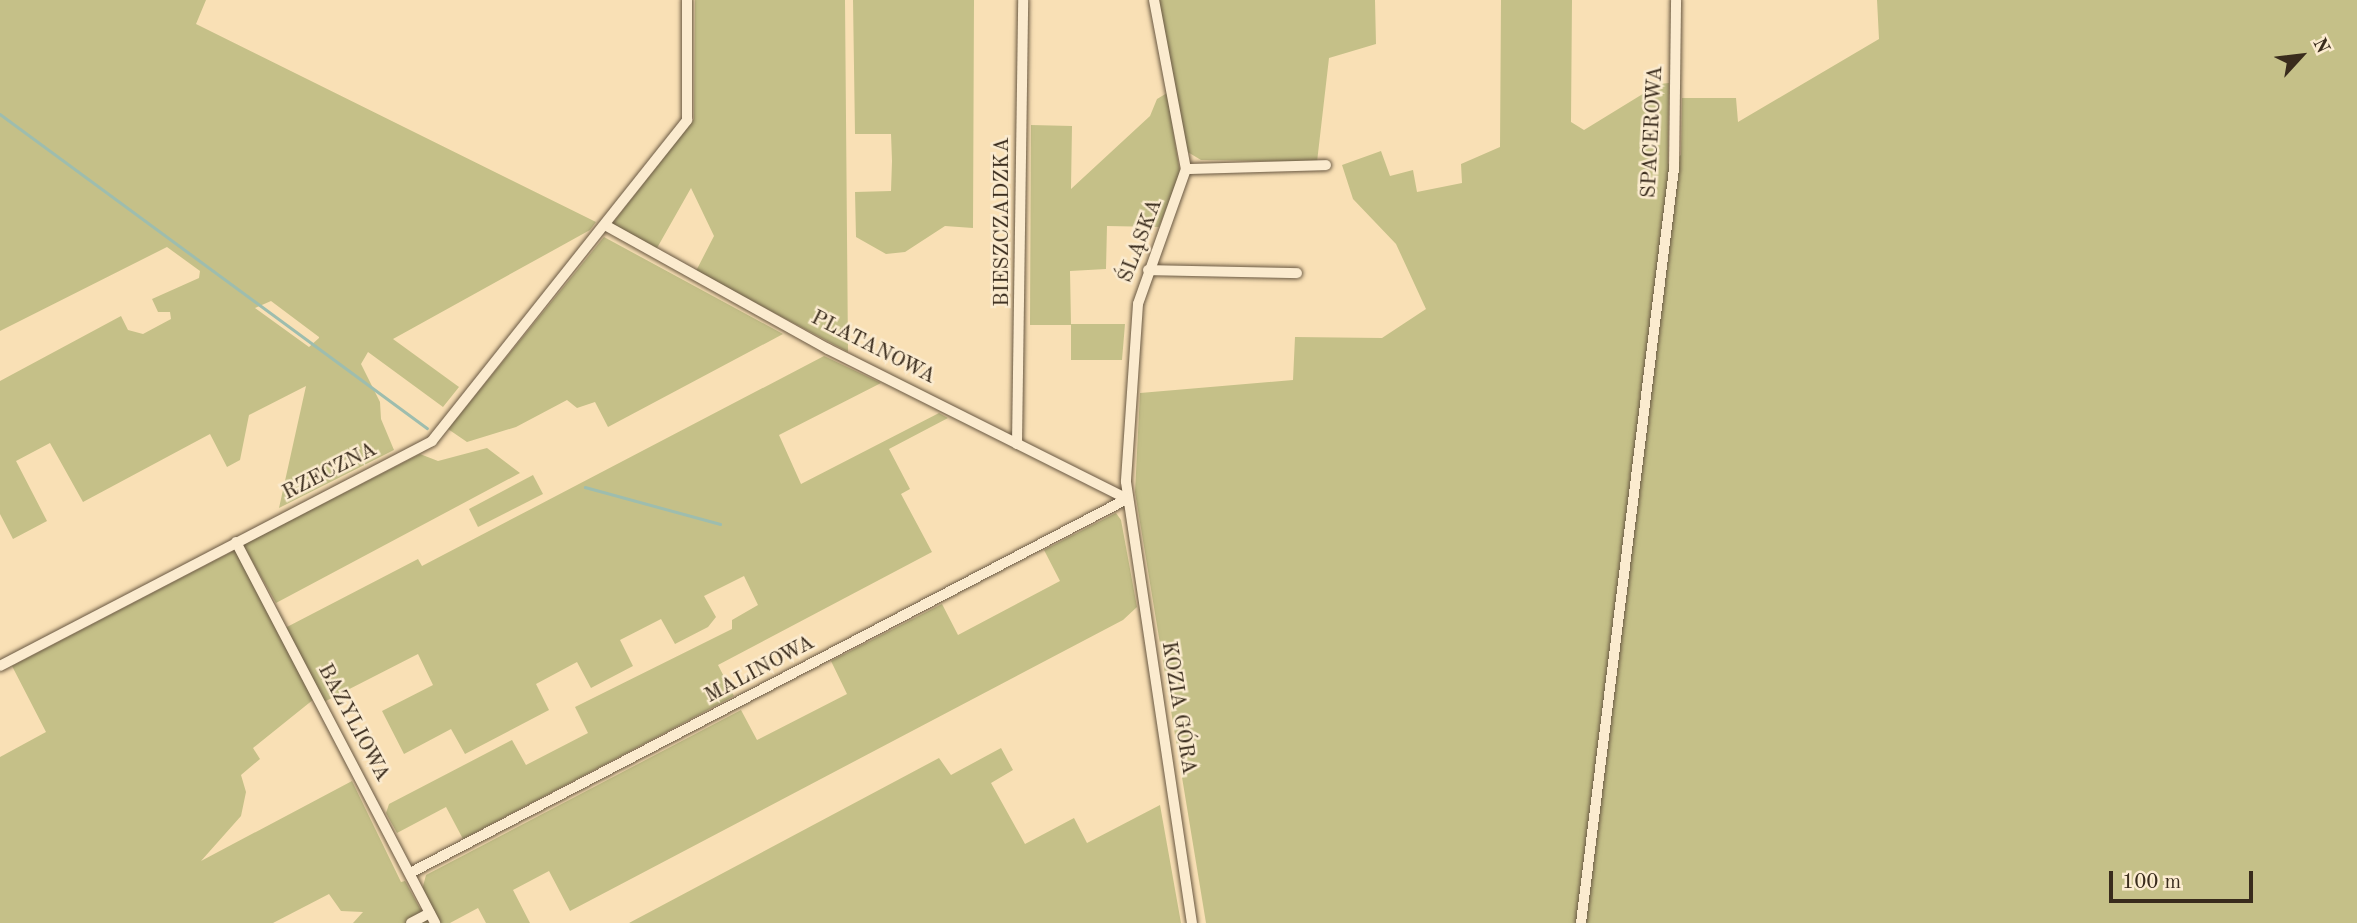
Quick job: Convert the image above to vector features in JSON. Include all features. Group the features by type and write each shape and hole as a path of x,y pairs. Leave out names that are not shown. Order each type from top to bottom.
{"street":[{"name":"RZECZNA","path":"0,666 432,441 687,120 687,0"},
{"name":"BIESZCZADZKA","path":"1017,444 1023,0"},
{"path":"1154,0 1186,169 1326,165"},
{"name":"SPACEROWA","path":"1581,923 1674,169 1676,0"},
{"name":"ŚLĄSKA","path":"1127,499 1137,313 1148,271 1186,169"},
{"name":"PLATANOWA","path":"605,225 828,349 1127,499"},
{"path":"1148,271 1297,273"},
{"name":"MALINOWA","path":"410,873 1127,499"},
{"name":"KOZIA GÓRA","path":"1127,499 1192,923"},
{"name":"BAZYLIOWA","path":"236,542 433,918"},
{"path":"411,923 433,918"}],"shaded area":[{"path":"0,0 206,0 196,24 596,222 590,230 393,339 459,387 443,407 368,352 361,364 380,402 381,419 394,450 279,508 306,386 249,415 240,460 227,467 210,434 83,502 50,443 16,461 47,521 13,539 0,514 0,381 121,316 128,330 143,334 171,319 170,312 158,312 152,299 199,278 200,271 167,247 0,331","holes":["271,301 319,337 309,347 255,308"]},
{"path":"695,0 845,0 848,352 696,271 714,236 691,188 657,248 612,224 694,119"},
{"path":"853,0 974,0 973,228 945,226 905,252 886,254 856,237 855,192 891,191 892,161 891,134 855,134"},
{"path":"1157,0 1375,0 1376,44 1329,58 1317,162 1201,160 1186,151"},
{"path":"1501,0 1572,0 1571,122 1584,130 1659,84 1669,83 1668,164 1681,155 1682,98 1736,98 1738,122 1879,39 1877,0 2357,0 2357,923 1206,923 1135,492 1140,393 1293,380 1295,337 1382,338 1426,309 1396,244 1353,199 1342,165 1381,151 1390,176 1413,170 1417,192 1462,183 1461,164 1500,147"},
{"path":"1167,93 1180,173 1159,227 1107,226 1106,269 1070,271 1071,324 1125,324 1122,360 1071,360 1071,325 1030,325 1031,125 1072,126 1071,189 1150,116 1157,99"},
{"path":"604,237 783,334 608,427 595,402 577,408 567,400 516,427 467,442 448,429"},
{"path":"824,356 881,383 779,435 801,484 939,413 948,418 889,449 910,489 901,494 932,552 718,665 734,696 463,839 446,807 397,833 386,813 389,804 512,740 526,765 588,733 575,707 732,629 732,620 758,605 744,576 704,596 716,617 708,627 675,644 661,619 620,640 633,666 591,688 577,662 536,684 549,710 465,754 451,729 404,754 382,711 433,685 418,654 324,702 285,628 418,559 422,566"},
{"path":"487,448 520,473 276,603 243,545 420,454 438,461"},
{"path":"533,475 543,494 478,527 469,509"},
{"path":"1116,513 1121,520 1137,607 1123,620 570,911 549,871 513,890 530,923 486,923 478,908 450,923 439,923 422,890 426,875 741,710 757,740 847,694 831,661 942,604 958,635 1060,581 1044,550"},
{"path":"237,549 314,699 253,748 260,759 241,775 246,792 241,816 201,861 352,781 401,882 405,881 428,923 353,923 363,912 341,911 329,894 273,923 0,923 0,757 46,732 12,666"},
{"path":"1001,748 1013,770 991,783 1025,844 1074,818 1087,843 1160,805 1181,923 629,923 939,758 951,775"}],"waterway":[{"path":"0,114 427,428"},
{"path":"585,487 720,524"}]}
